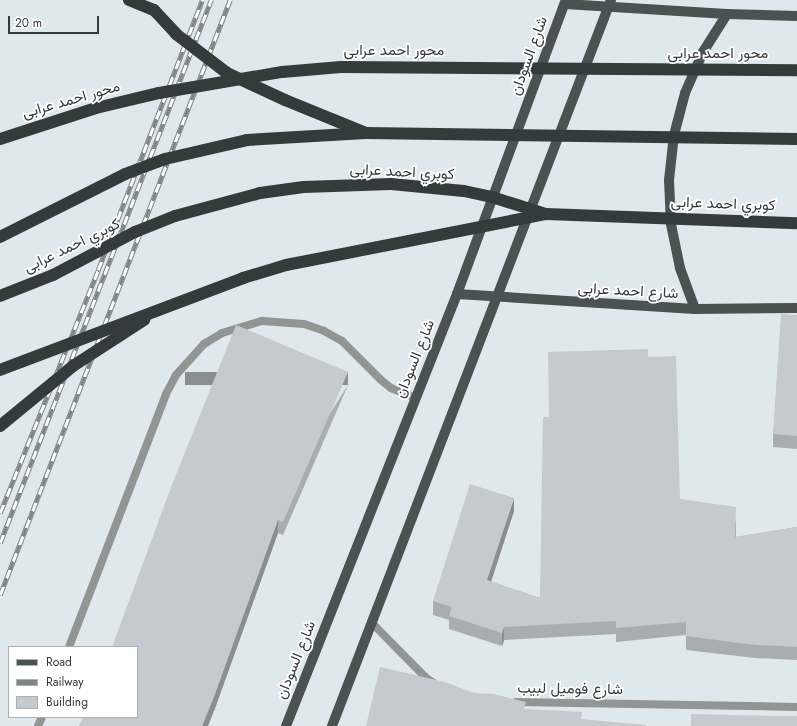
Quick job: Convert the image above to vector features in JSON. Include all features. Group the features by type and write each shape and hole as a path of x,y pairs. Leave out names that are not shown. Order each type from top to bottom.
{"highway":[{"path":"129,0 154,10"},
{"path":"147,0 176,34 227,73 255,88 366,133"},
{"name":"محور احمد عرابى","path":"0,139 96,108 159,93 282,72 342,67 401,65 461,68 797,70"},
{"path":"0,237 125,174 165,159 205,147 247,140 366,133 797,139"},
{"name":"كوبري احمد عرابى","path":"0,296 53,275 135,232 175,216 260,193 304,187 392,184 464,191 492,197 546,214 797,223"},
{"path":"0,370 286,265 546,214"},
{"path":"0,426 73,366 160,310"}],"main road":[{"path":"566,2 609,4 727,14 797,16"},
{"name":"شارع السودان","path":"286,726 457,294 566,2"},
{"path":"332,726 609,4"},
{"path":"695,309 680,268 671,224 669,180 674,136 685,93 703,52 727,14"},
{"name":"شارع احمد عرابى","path":"457,294 496,298 695,309 797,308"}],"street":[{"path":"69,646 166,394 176,375 204,344 222,333 262,321 304,324 324,331 342,341 391,388 416,398"},
{"path":"372,623 426,678 444,689"},
{"name":"شارع فوميل لبيب","path":"508,702 797,707"}],"building":[{"path":"781,314 797,315 797,436 773,434"},
{"path":"236,325 348,372 283,522 278,520 214,697 202,726 79,726 83,718 138,718 138,646 112,646 173,482"},
{"path":"648,349 648,357 676,356 680,499 736,507 735,537 797,527 797,647 755,645 686,636 686,622 616,628 616,621 504,627 502,633 449,616 452,607 433,601 470,484 514,498 487,580 540,598 543,417 549,417 548,352"},
{"path":"380,667 445,682 474,693 493,694 526,702 524,709 582,712 581,719 646,726 366,726"},
{"path":"691,714 797,716 797,726 691,726"}],"railway":[{"path":"0,513 98,270 202,0"},
{"path":"0,543 211,0"},
{"path":"0,595 230,0"}]}
